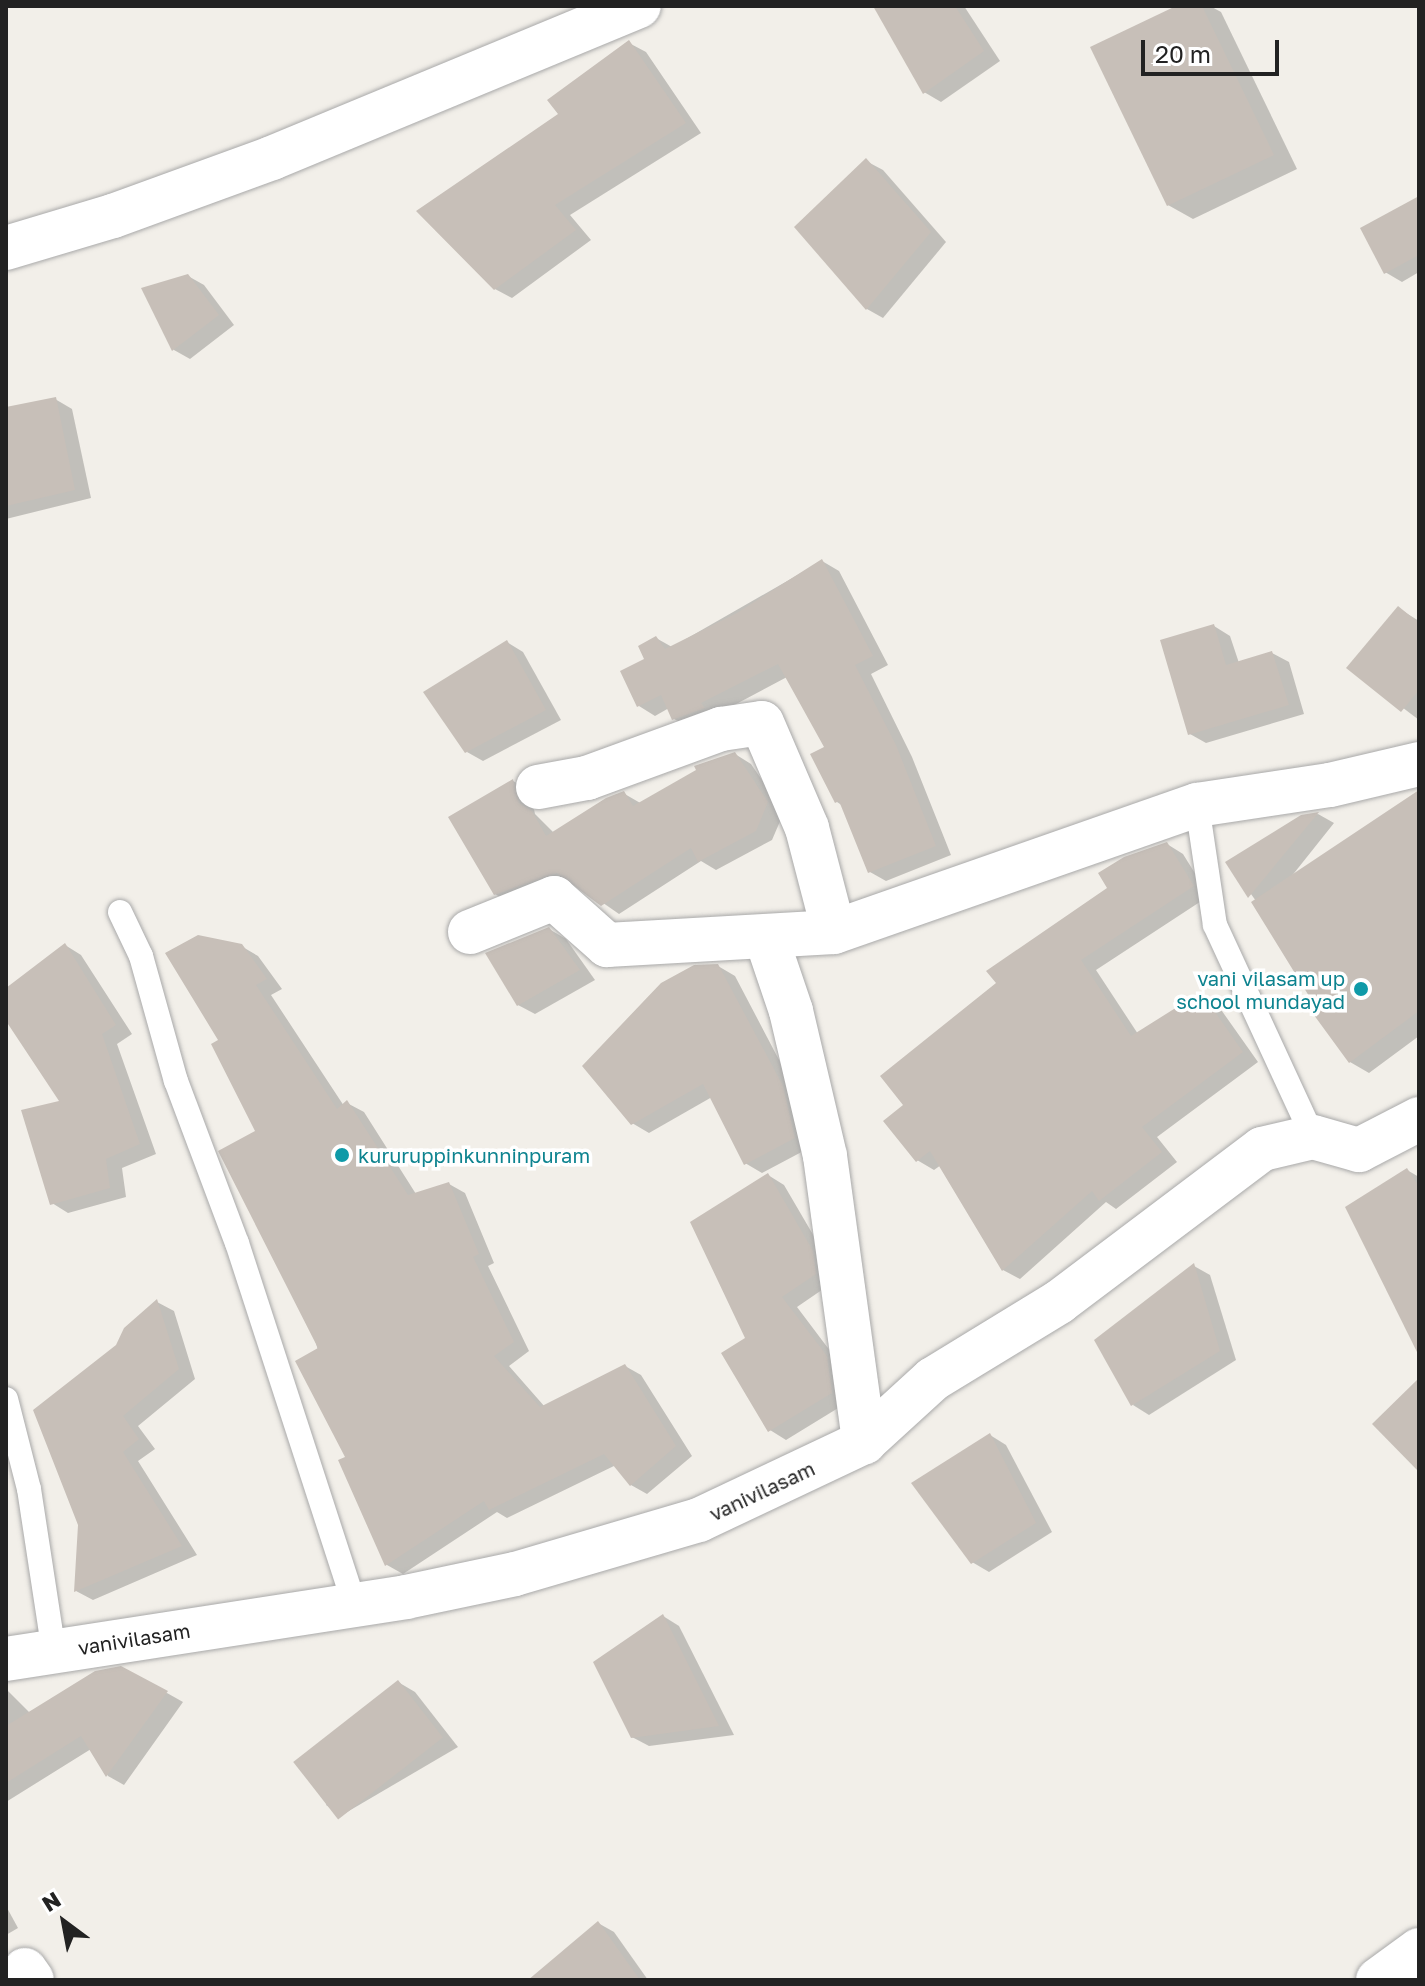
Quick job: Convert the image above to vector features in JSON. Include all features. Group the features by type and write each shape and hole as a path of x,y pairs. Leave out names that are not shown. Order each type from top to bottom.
{"street":[{"path":"6,248 113,216 272,158 639,6"},
{"path":"538,787 587,778 721,729 762,723 807,828 834,932"},
{"path":"470,932 554,898 607,945 834,932 1197,805 1330,785 1419,764"},
{"path":"766,937 791,1011 825,1156 864,1442"},
{"name":"vanivilasam","path":"6,1659 355,1606 515,1574 699,1520 864,1442 933,1379 1059,1302 1262,1149 1313,1137 1359,1150 1419,1119"},
{"path":"1378,1980 1419,1950"}],"lane":[{"path":"1197,805 1215,925 1313,1137"},
{"path":"120,912 141,956 176,1081 237,1243 355,1606"},
{"path":"6,1399 29,1489 54,1652"}],"building":[{"path":"873,6 955,6 984,51 923,94"},
{"path":"1176,6 1202,6 1274,155 1167,206 1090,47"},
{"path":"629,40 686,123 555,205 576,230 494,290 416,211 558,114 547,100"},
{"path":"866,158 931,232 866,310 794,227"},
{"path":"1419,196 1419,255 1384,274 1360,228"},
{"path":"188,274 219,315 172,351 141,288"},
{"path":"56,397 75,490 6,506 6,407"},
{"path":"822,559 873,656 855,665 896,745 936,846 868,873 839,801 835,803 810,754 824,747 778,664 701,703 705,708 672,720 661,695 637,707 620,671 644,659 638,646 656,636 665,649 737,613"},
{"path":"1398,606 1419,623 1419,690 1401,712 1346,668"},
{"path":"1214,624 1226,665 1272,651 1289,705 1188,735 1160,640"},
{"path":"507,640 546,710 465,753 423,692"},
{"path":"735,752 768,802 756,831 698,862 691,848 601,906 557,873 494,895 448,817 513,779 519,803 532,811 546,836 606,798 624,791 633,806 696,770 694,766"},
{"path":"1419,790 1419,1011 1349,1063 1311,1011 1317,1009 1251,902"},
{"path":"1319,812 1248,898 1225,862 1301,815"},
{"path":"1167,842 1194,886 1081,960 1131,1036 1201,992 1243,1052 1142,1127 1162,1152 1099,1201 1092,1191 1002,1271 930,1151 916,1162 883,1121 903,1105 880,1076 996,983 986,971 1107,888 1098,873 1124,857"},
{"path":"549,927 580,970 517,1006 485,953"},
{"path":"198,935 242,944 267,979 256,985 337,1109 347,1100 408,1195 449,1182 479,1254 473,1257 514,1342 494,1356 540,1407 625,1364 676,1446 630,1486 604,1454 489,1510 484,1501 385,1566 338,1460 345,1457 295,1361 318,1348 218,1151 255,1131 211,1044 218,1040 165,953"},
{"path":"65,943 116,1025 102,1034 140,1144 106,1159 110,1188 50,1205 21,1110 59,1101 6,1021 6,988"},
{"path":"718,964 783,1086 795,1138 744,1165 703,1084 631,1125 582,1066 661,983 694,965"},
{"path":"1407,1168 1419,1187 1419,1356 1345,1207"},
{"path":"768,1173 813,1251 816,1274 782,1297 827,1356 832,1393 768,1432 721,1353 745,1338 690,1222"},
{"path":"1194,1263 1220,1351 1131,1406 1094,1340"},
{"path":"157,1299 179,1369 123,1416 139,1439 123,1452 182,1546 74,1592 78,1525 33,1410 116,1345 124,1328"},
{"path":"1419,1378 1419,1472 1372,1424"},
{"path":"990,1433 1036,1523 971,1564 911,1483"},
{"path":"663,1614 719,1726 631,1738 593,1662"},
{"path":"121,1666 168,1691 106,1777 81,1736 6,1783 6,1726 95,1671"},
{"path":"398,1680 443,1738 338,1819 293,1762"},
{"path":"598,1921 640,1980 528,1980"}],"place":[{"name":"vani vilasam up school mundayad","path":"1361,989"},
{"name":"kururuppinkunninpuram","path":"342,1155"}]}
